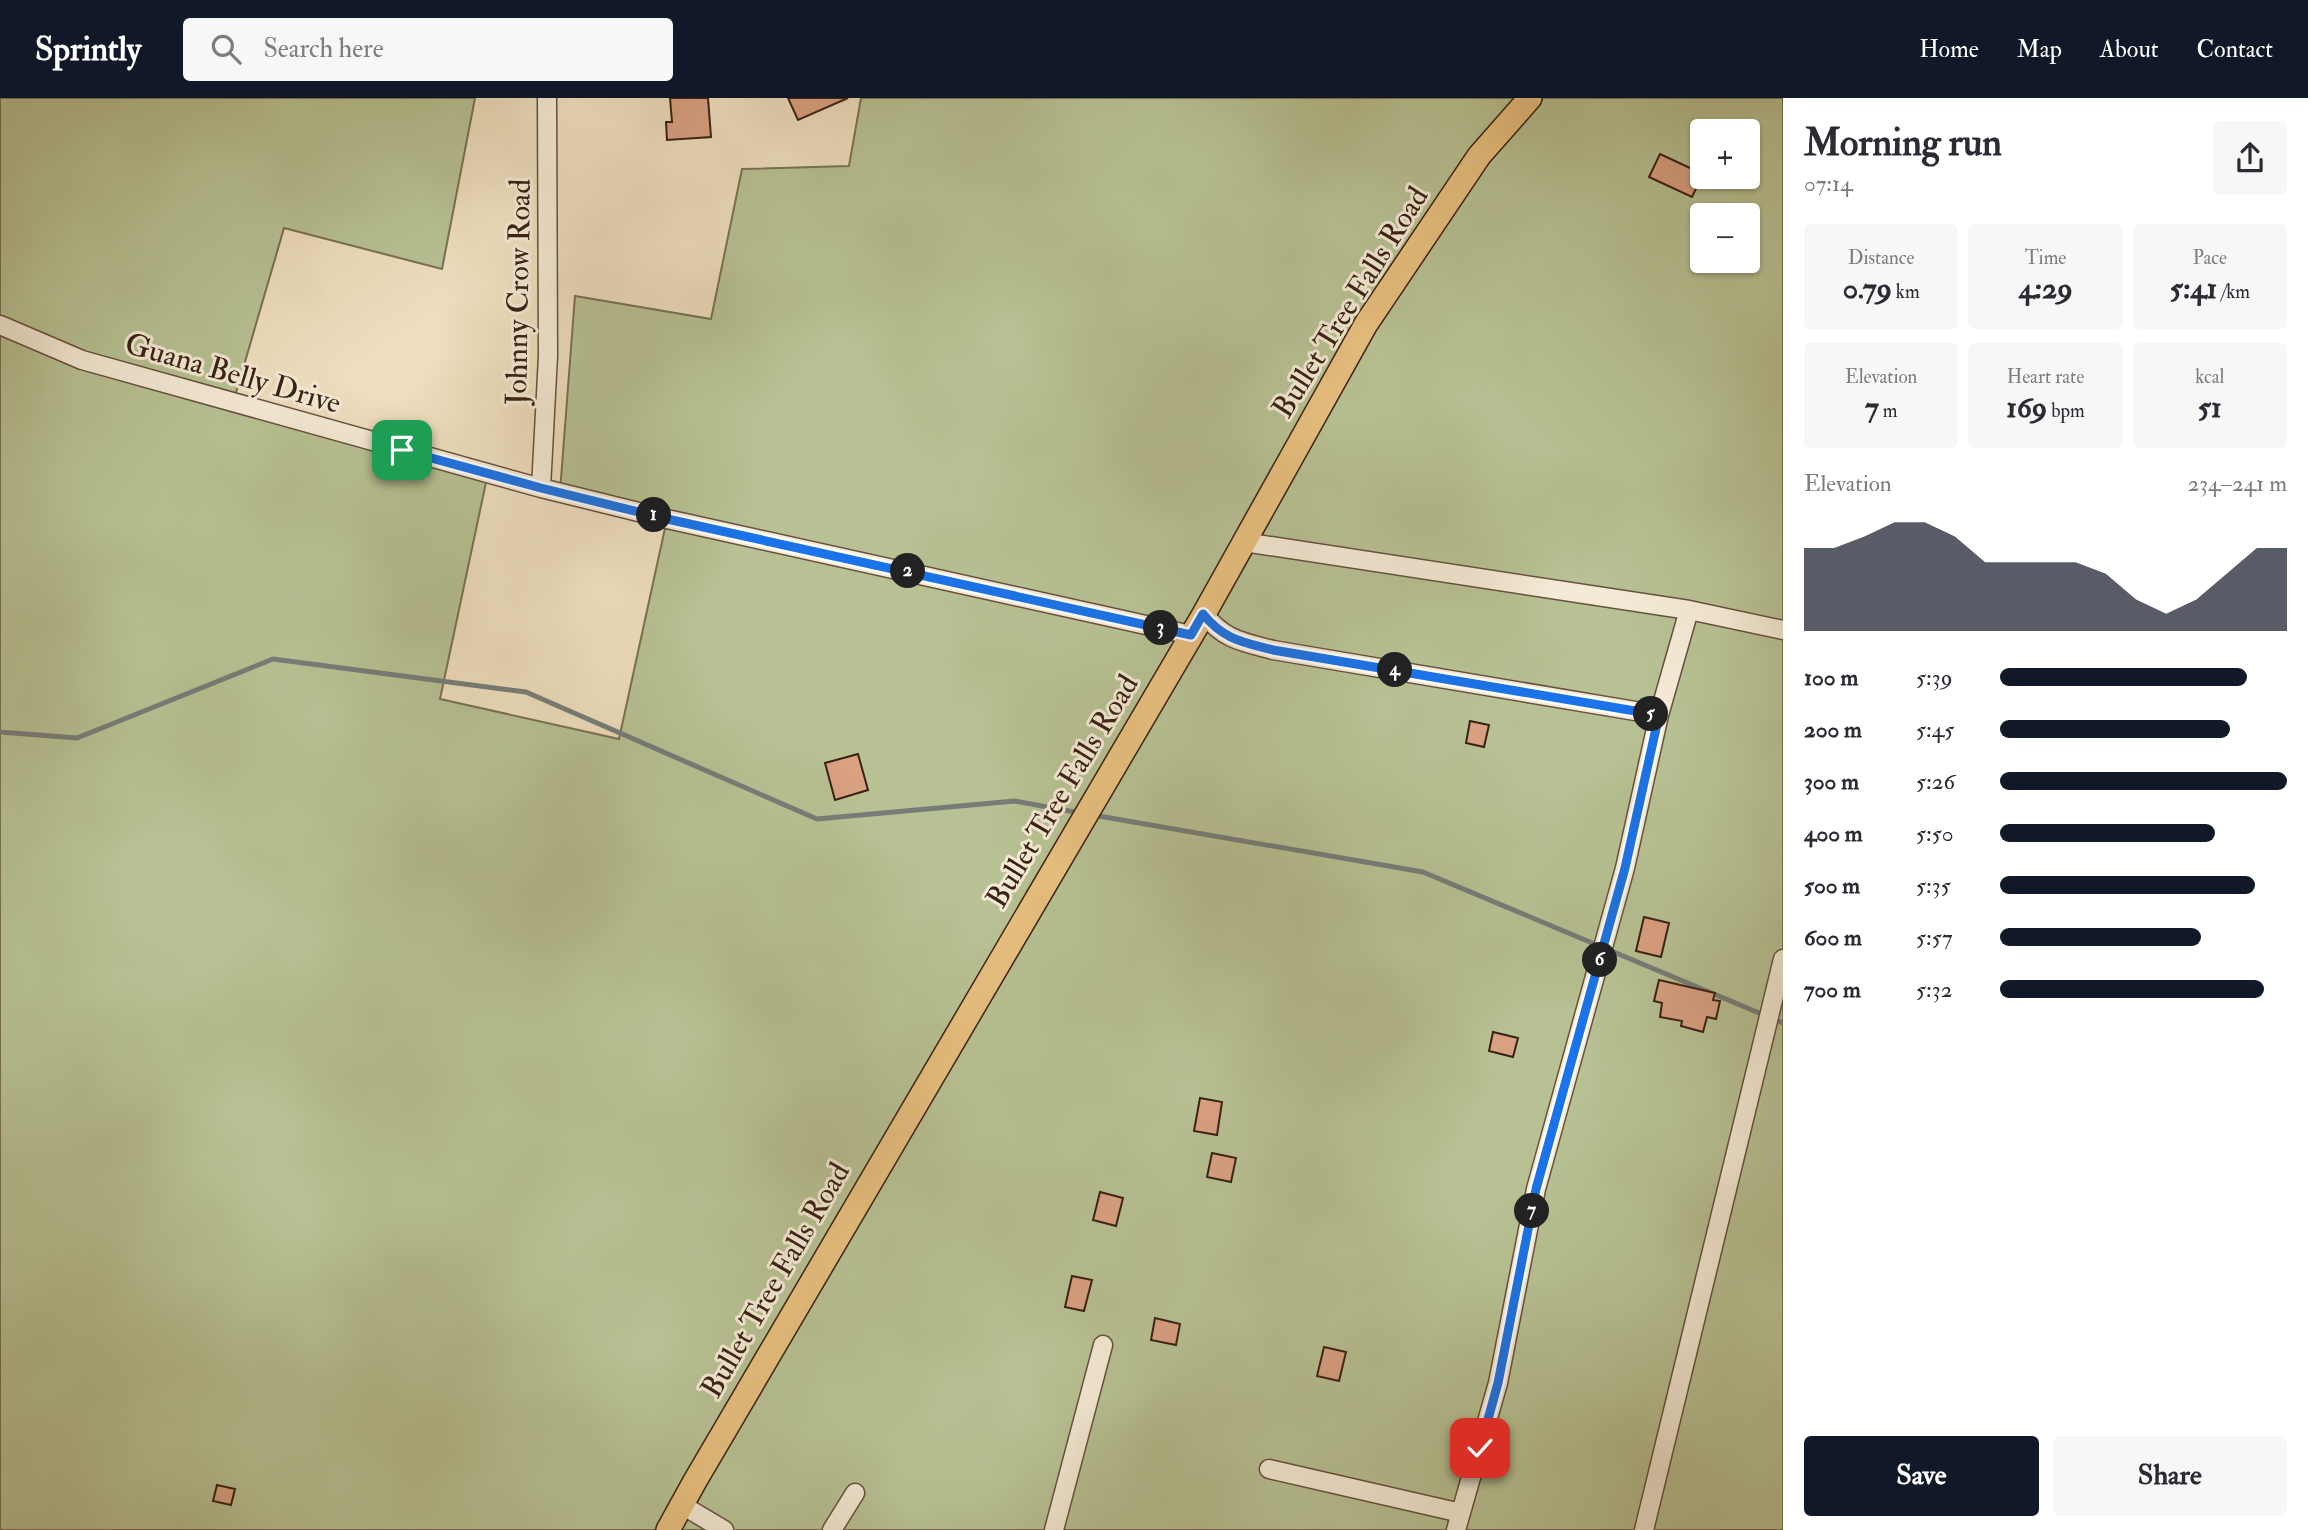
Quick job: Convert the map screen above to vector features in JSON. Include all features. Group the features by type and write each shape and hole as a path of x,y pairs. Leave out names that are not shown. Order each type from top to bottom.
{"main road":[{"name":"Bullet Tree Falls Road","path":"668,1530 1191,635 1366,324 1479,156 1530,98"}],"street":[{"name":"Johnny Crow Road","path":"541,488 548,356 547,98"},
{"name":"Guana Belly Drive","path":"0,325 82,360 541,488 667,519 1191,635"},
{"path":"1244,542 1689,610 1783,630"},
{"path":"1269,1469 1459,1522 1498,1383 1536,1189 1625,868 1659,715 1689,610"},
{"path":"1203,614 1215,628 1233,639 1273,650 1659,715"},
{"path":"1644,1530 1783,959"},
{"path":"1054,1530 1103,1345"},
{"path":"832,1530 855,1493"},
{"path":"682,1506 724,1530"}],"green space":[{"path":"0,98 475,98 442,269 284,228 233,403 488,473 440,699 619,739 667,519 560,492 575,296 711,319 742,169 849,166 861,98 1783,98 1783,1530 0,1530"}],"building":[{"path":"670,98 708,98 711,137 667,140 666,122 672,122"},
{"path":"788,98 848,98 798,120"},
{"path":"1660,154 1690,168 1690,189 1696,189 1692,197 1649,177"},
{"path":"1470,721 1489,725 1484,747 1466,743"},
{"path":"858,754 868,790 835,800 825,763"},
{"path":"1644,917 1669,923 1661,957 1636,951"},
{"path":"1659,980 1715,993 1713,1000 1720,1001 1716,1019 1707,1017 1703,1032 1681,1026 1682,1021 1660,1017 1662,1003 1654,1001"},
{"path":"1493,1032 1518,1038 1513,1057 1489,1051"},
{"path":"1200,1098 1222,1102 1217,1135 1194,1131"},
{"path":"1212,1153 1236,1158 1231,1182 1207,1177"},
{"path":"1100,1192 1123,1198 1116,1226 1093,1220"},
{"path":"1072,1276 1092,1280 1084,1311 1065,1307"},
{"path":"1155,1318 1180,1324 1176,1345 1151,1340"},
{"path":"1324,1347 1346,1352 1339,1381 1317,1376"},
{"path":"217,1485 235,1489 231,1505 213,1501"}],"waterway":[{"path":"0,732 77,738 273,659 526,692 817,819 1015,801 1080,813"},
{"path":"1093,815 1423,872 1783,1023"}],"route":[{"path":"402,450 667,519 1191,635 1203,614 1215,628 1233,639 1273,650 1659,715 1625,868 1536,1189 1498,1383 1480,1448"}]}
